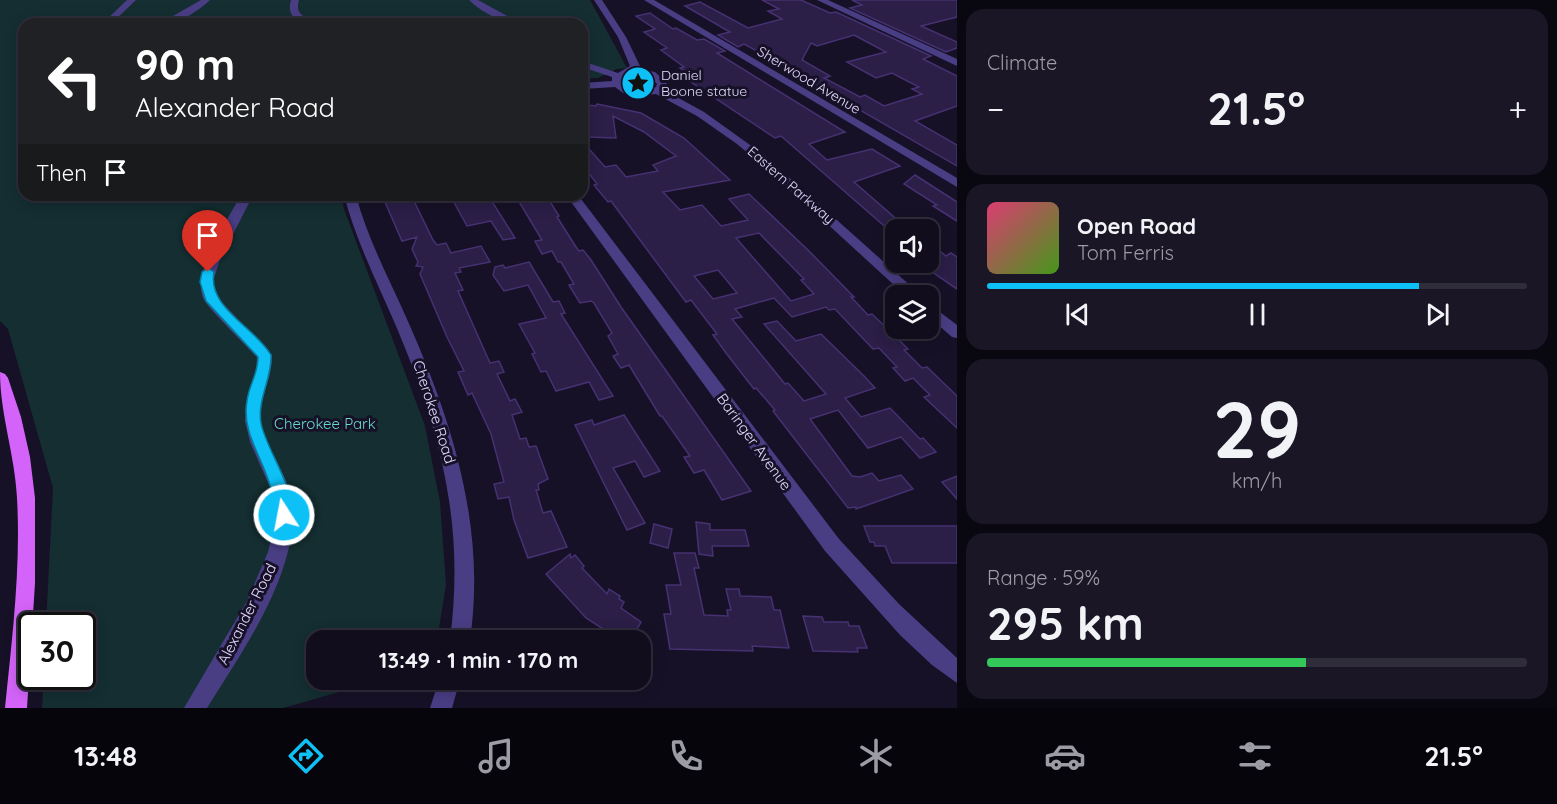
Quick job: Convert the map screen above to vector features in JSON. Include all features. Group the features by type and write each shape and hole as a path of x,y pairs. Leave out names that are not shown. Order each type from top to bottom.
{"main road":[{"path":"0,378 16,420 23,470 26,553 16,708"}],"street":[{"path":"112,18 132,0"},
{"path":"176,18 206,0"},
{"path":"295,0 292,9 300,18"},
{"path":"473,0 505,18"},
{"path":"588,85 617,80 631,71 634,66 622,37 598,0"},
{"name":"Sherwood Avenue","path":"648,0 957,183"},
{"path":"826,2 845,0"},
{"path":"826,2 957,63"},
{"path":"588,67 617,80 630,92 642,94 657,91 662,86 659,78 651,74 631,71"},
{"name":"Eastern Parkway","path":"657,91 688,106 726,129 805,196 903,285"},
{"name":"Alexander Road","path":"195,708 256,603 276,558 284,526 283,501 254,424 254,400 265,370 264,355 210,298 206,282 212,262 243,201"},
{"name":"Cherokee Road","path":"352,201 362,233 427,382 452,464 466,561 466,591 461,630"},
{"name":"Baringer Avenue","path":"576,201 832,544 879,599 926,648 957,672"},
{"path":"939,317 957,333"},
{"path":"441,708 447,690"}],"green space":[{"name":"Cherokee Park","path":"0,0 590,0 627,68 617,69 598,78 588,79 588,18 18,18 18,201 342,201 425,426 440,502 446,585 439,630 306,630 306,690 346,690 283,708 42,708 43,690 96,690 96,612 47,612 53,488 8,329 0,321"}],"building":[{"path":"762,0 801,0 830,13 836,12 931,56 923,59 957,76 957,106 915,121 957,145 957,166 744,44 738,47 718,35 730,32 685,6 700,2 748,28 782,19 768,11 779,9","holes":["854,35 886,52 847,62 876,78 892,73 919,87 912,89 922,94 884,106 865,95 860,97 824,78 830,76 802,60 811,43 817,46"]},
{"path":"852,0 957,0 957,17 921,26 957,42 957,48 946,52 850,8 862,5"},
{"path":"650,13 673,29 676,28 697,40 704,39 725,51 717,53 845,132 809,144 827,160 872,149 900,166 854,182 896,219 885,219 885,227 781,136 775,138 691,82 699,80 680,68 684,67 661,50 667,48 644,32 655,29 636,16"},
{"path":"597,104 641,113 684,138 730,180 663,192 680,210 702,205 721,226 748,220 729,199 749,194 809,251 854,297 851,297 868,315 872,314 885,327 885,339 898,339 908,349 904,350 922,368 927,367 957,396 957,428 924,397 930,395 913,378 905,381 893,368 897,367 879,348 873,349 835,309 829,310 826,307 792,317 774,298 735,309 742,317 732,319 785,384 788,383 804,401 826,394 764,324 777,321 796,341 821,334 865,377 875,388 845,398 861,417 890,408 936,452 920,458 901,437 868,448 838,410 810,419 852,476 860,477 872,473 879,481 901,475 913,489 856,509 856,507 848,508 773,411 775,410 756,388 754,389 726,353 713,335 717,334 691,300 686,302 611,201 608,202 594,185 597,184 588,172 588,148 605,167 616,165 626,177 658,171 653,165 676,156 644,132 613,116 616,138 588,137 588,105 596,106","holes":["759,233 804,279 801,280 814,294 791,301 736,238","718,270 737,293 713,299 694,276"]},
{"path":"915,175 957,202 957,221 904,184"},
{"path":"385,201 414,201 437,245 446,243 451,253 481,246 490,262 459,268 461,272 455,273 463,290 458,291 490,363 499,361 504,372 497,374 510,401 515,399 522,412 512,415 520,439 526,438 529,447 536,446 548,479 538,484 539,490 536,490 543,513 551,511 567,547 528,558 514,520 509,497 498,499 494,484 504,482 491,434 472,393 468,395 458,372 464,371 420,274 423,267 416,266 418,262 412,249 417,237 402,241"},
{"path":"453,201 492,201 515,238 503,240 491,221 467,226"},
{"path":"519,201 550,201 576,247 579,251 583,250 591,260 621,307 751,491 722,500 704,470 694,473 684,457 690,456 660,416 629,365 621,368 613,356 618,354 608,336 612,333 594,303 591,301 580,303 569,285 574,284 561,262 558,262 552,251 542,254 535,241 542,240"},
{"path":"939,250 946,256 951,253 957,257 957,289 934,273 939,273"},
{"path":"529,262 553,302 559,301 565,313 561,314 613,396 599,400 589,382 556,391 546,371 541,372 532,354 535,353 519,324 546,318 528,285 504,291 493,275 495,267 503,265 505,268"},
{"path":"624,415 660,471 644,477 635,461 613,468 645,523 627,530 575,425 592,420 594,425"},
{"path":"957,476 957,499 942,482"},
{"path":"696,522 710,524 710,530 745,530 749,546 712,546 713,556 699,554"},
{"path":"654,524 672,529 668,548 650,543"},
{"path":"864,526 957,526 957,563 892,563 885,546 875,546 874,542 870,542"},
{"path":"674,553 695,553 699,568 694,568 704,615 728,616 727,610 731,610 726,589 739,589 740,596 771,597 774,610 780,610 789,648 752,646 753,651 670,649 664,614 671,614 666,585 681,585"},
{"path":"570,554 571,558 575,555 584,566 582,568 607,594 609,589 620,596 619,599 624,602 621,608 641,622 637,630 605,630 586,618 546,574"},
{"path":"803,616 822,617 824,622 848,622 849,626 859,626 867,648 857,648 858,652 813,651"}],"place":[{"name":"Daniel Boone statue","path":"638,83"}],"route":[{"path":"208,272 206,282 210,298 255,342 264,355 265,370 252,412 257,436 279,488 284,515"}]}
